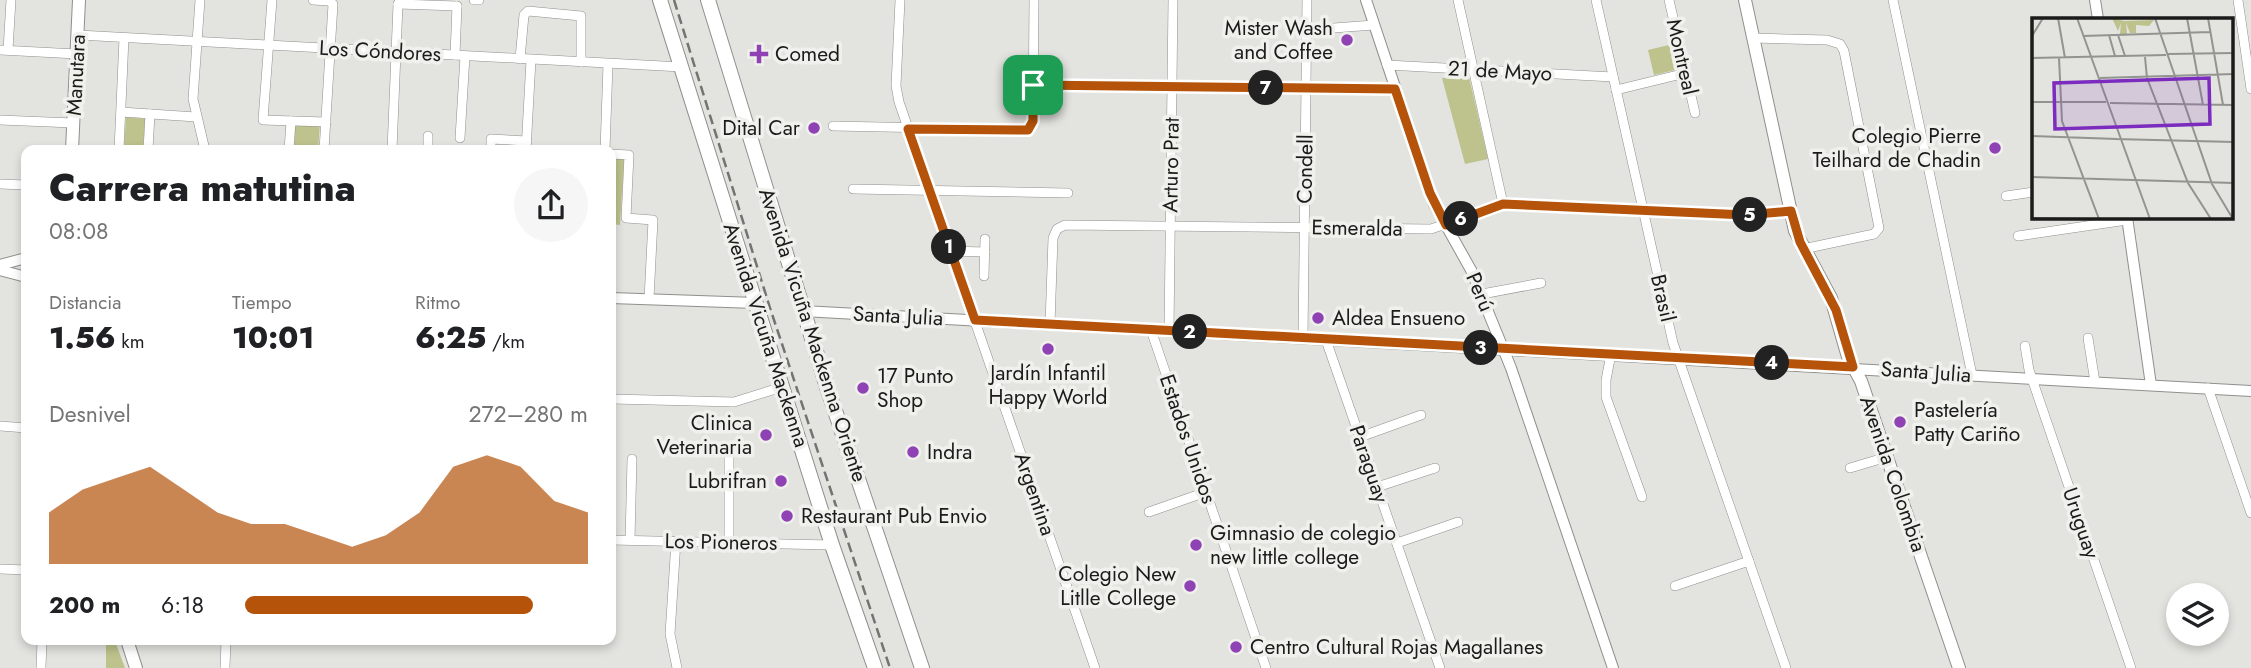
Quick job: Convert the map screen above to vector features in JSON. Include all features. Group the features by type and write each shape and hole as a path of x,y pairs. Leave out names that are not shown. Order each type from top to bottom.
{"main road":[{"name":"Manutara","path":"72,145 79,0"},
{"name":"Avenida Vicuña Mackenna","path":"660,0 832,545 875,668"},
{"name":"Avenida Vicuña Mackenna Oriente","path":"708,0 803,311 922,668"},
{"name":"Avenida Colombia","path":"1745,0 1791,211 1803,248 1831,298 1959,668"},
{"path":"129,645 136,668"}],"street":[{"path":"11,0 4,50 77,54"},
{"path":"201,0 195,41 193,90 196,117 204,145"},
{"path":"272,0 263,120 326,122"},
{"path":"313,0 329,1 333,4 324,145"},
{"name":"Argentina","path":"900,0 896,86 908,129 1094,668"},
{"path":"833,126 908,129 1030,128 1033,121 1034,0"},
{"name":"Arturo Prat","path":"1169,331 1173,0"},
{"name":"Condell","path":"1303,338 1307,0"},
{"name":"Perú","path":"1366,0 1430,193 1482,294 1503,349 1613,668"},
{"path":"1458,0 1471,69 1503,204"},
{"name":"Brasil","path":"1596,0 1679,358 1786,668"},
{"name":"Montreal","path":"1669,0 1695,113"},
{"path":"1893,0 1972,375"},
{"path":"2095,0 2098,18"},
{"path":"2238,0 2251,89"},
{"path":"392,145 397,2 460,3 460,138"},
{"path":"520,59 524,15 528,11 581,16 581,62"},
{"path":"1307,30 1374,25"},
{"name":"Los Cóndores","path":"78,35 682,67"},
{"path":"119,145 124,38"},
{"path":"1754,38 1837,42 1844,51 1880,228 1874,234 1803,248"},
{"path":"527,145 531,60"},
{"path":"605,145 608,64"},
{"name":"21 de Mayo","path":"1387,65 1613,77"},
{"path":"1616,90 1686,73"},
{"path":"1033,85 1395,89"},
{"path":"121,112 196,117"},
{"path":"148,145 150,114"},
{"path":"0,120 73,123"},
{"path":"289,145 291,121"},
{"path":"428,136 428,145"},
{"path":"491,145 491,139 522,145"},
{"path":"616,154 629,155 626,218 653,220 649,299"},
{"path":"0,184 21,185"},
{"path":"853,189 1068,193"},
{"path":"2006,196 2032,192"},
{"name":"Esmeralda","path":"1050,324 1054,238 1057,229 1069,225 1431,229 1503,204 1746,215 1791,211"},
{"path":"2018,236 2121,219"},
{"path":"2127,219 2151,385"},
{"path":"984,276 985,239"},
{"path":"950,251 985,252"},
{"path":"0,265 21,259"},
{"path":"0,271 21,276"},
{"path":"1482,294 1541,283"},
{"path":"616,298 756,303"},
{"name":"Santa Julia","path":"803,311 2251,391"},
{"name":"Estados Unidos","path":"1151,330 1266,668"},
{"path":"2088,338 2095,382"},
{"name":"Paraguay","path":"1326,340 1440,668"},
{"name":"Uruguay","path":"2025,346 2032,378 2131,668"},
{"path":"1611,355 1606,397 1642,497"},
{"path":"616,399 734,402 782,387"},
{"path":"2208,388 2251,513"},
{"path":"1360,437 1421,415"},
{"path":"0,426 21,428"},
{"path":"729,446 729,542"},
{"path":"1850,468 1887,457"},
{"path":"630,540 632,459"},
{"path":"1377,487 1435,468"},
{"path":"1149,512 1206,492"},
{"path":"1397,543 1458,522"},
{"name":"Los Pioneros","path":"616,540 832,545"},
{"path":"676,541 670,634 677,668"},
{"path":"1675,586 1749,561"},
{"path":"0,569 21,570"},
{"path":"41,668 43,645"},
{"path":"225,668 226,645"}],"green space":[{"path":"1673,44 1679,69 1654,75 1648,50"},
{"path":"1469,77 1488,159 1465,164 1442,78"},
{"path":"126,117 145,119 143,145 124,145"},
{"path":"295,123 320,124 318,145 294,145"},
{"path":"616,158 624,159 620,225 616,225"},
{"path":"106,645 116,645 125,668 106,668"}],"railway":[{"path":"674,0 770,308 890,668"}],"place":[{"name":"Mister Wash and Coffee","path":"1347,40"},
{"name":"Comed","path":"759,54"},
{"name":"Dital Car","path":"814,128"},
{"name":"Colegio Pierre Teilhard de Chadin","path":"1995,148"},
{"name":"Aldea Ensueno","path":"1318,318"},
{"name":"Jardín Infantil Happy World","path":"1048,349"},
{"name":"17 Punto Shop","path":"863,388"},
{"name":"Pastelería Patty Cariño","path":"1900,422"},
{"name":"Clinica Veterinaria","path":"766,435"},
{"name":"Indra","path":"913,452"},
{"name":"Lubrifran","path":"781,481"},
{"name":"Restaurant Pub Envio","path":"787,516"},
{"name":"Gimnasio de colegio new little college","path":"1196,545"},
{"name":"Colegio New Litlle College","path":"1190,586"},
{"name":"Centro Cultural Rojas Magallanes","path":"1236,647"}],"route":[{"path":"1033,85 1395,89 1434,204 1446,225 1503,204 1746,215 1791,211 1800,242 1836,310 1853,367 975,320 908,129 1028,130 1033,121 1033,85"}]}
